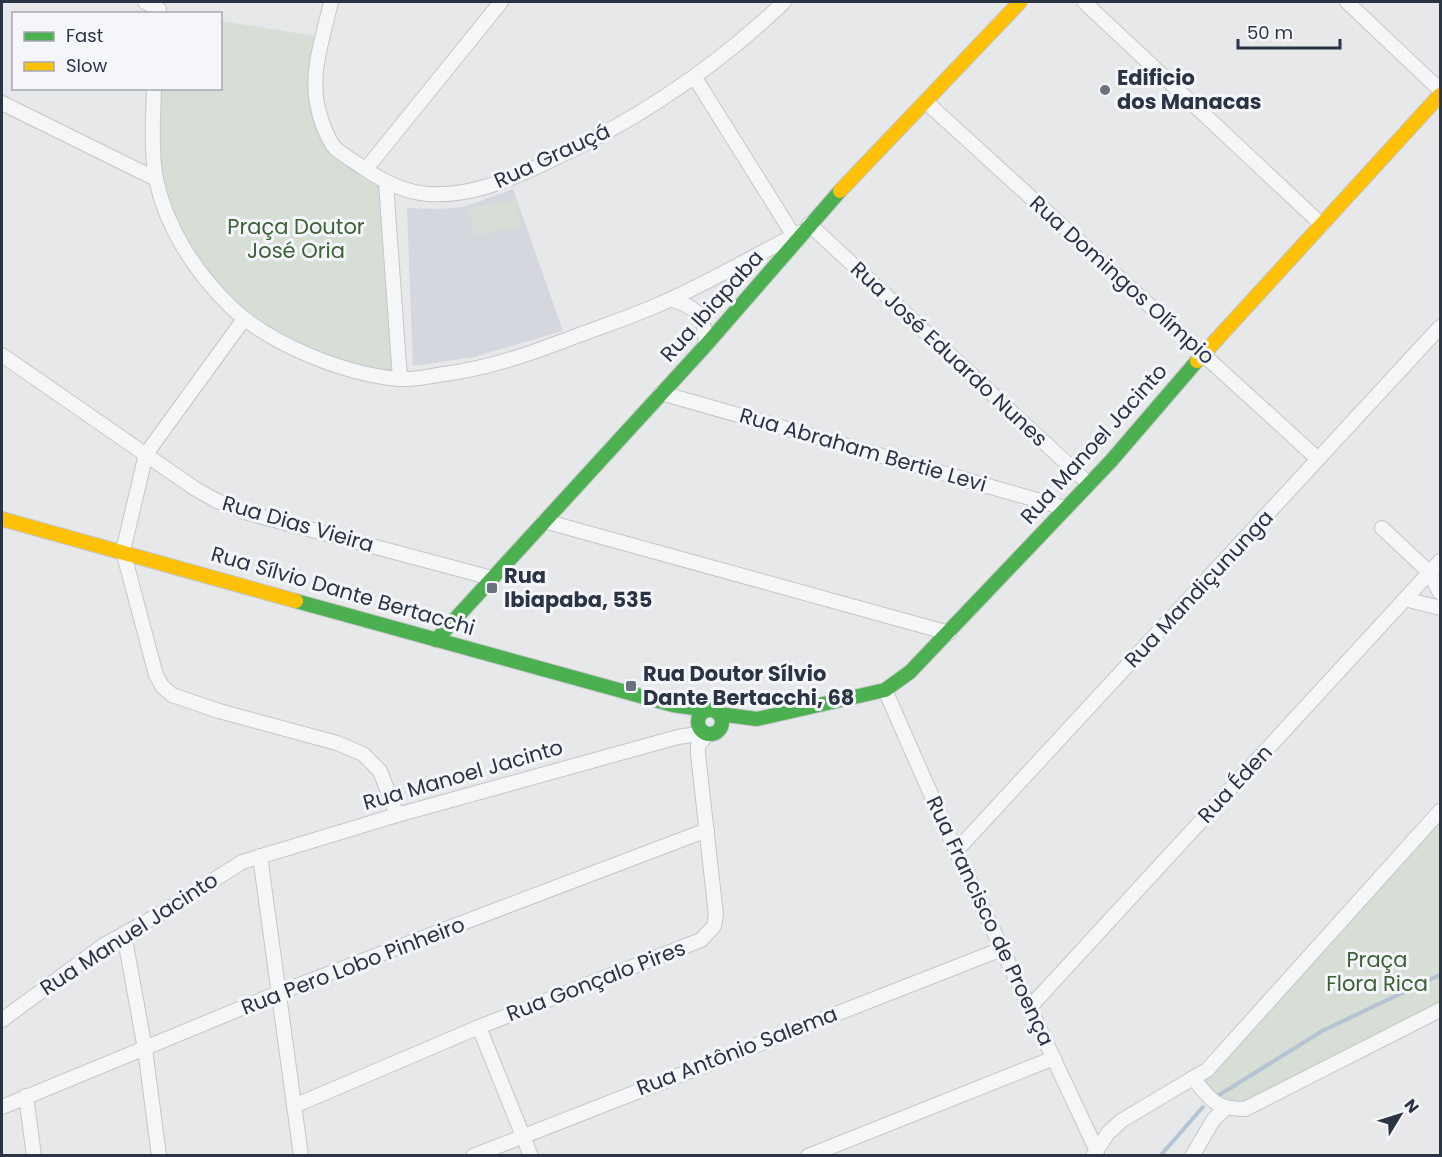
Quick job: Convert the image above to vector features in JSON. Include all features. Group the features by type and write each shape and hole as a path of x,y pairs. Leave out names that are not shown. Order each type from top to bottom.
{"street":[{"path":"145,2 160,8"},
{"name":"Rua Grauçá","path":"331,2 317,60 313,90 316,108 326,133 336,148 386,183 426,194 449,195 501,182 577,149 639,115 695,78 754,30 784,2"},
{"path":"366,169 501,2"},
{"name":"Rua Ibiapaba","path":"436,640 706,345 801,233 1020,2"},
{"path":"1084,2 1322,225"},
{"path":"1347,2 1440,92"},
{"name":"Rua José Eduardo Nunes","path":"695,78 801,233 1088,483"},
{"path":"154,90 152,127 156,179 175,230 191,260 211,288 244,319 299,351 361,371 400,379 470,371 531,354 671,299 801,233"},
{"name":"Rua Manoel Jacinto","path":"713,712 757,719 885,690 910,672 1111,461 1203,354 1440,92"},
{"name":"Rua Domingos Olímpio","path":"925,101 1318,459"},
{"path":"2,103 156,179"},
{"path":"386,183 400,379"},
{"path":"671,299 687,304 700,314 706,327 706,345"},
{"path":"244,319 146,454 123,551 156,675 162,686 172,695 219,711 337,743 363,754 380,771 397,815"},
{"name":"Rua Mandiçununga","path":"956,851 1440,327"},
{"name":"Rua Dias Vieira","path":"2,355 194,488 217,501 249,513 492,578"},
{"name":"Rua Abraham Bertie Levi","path":"661,393 1065,508"},
{"name":"Rua Sílvio Dante Bertacchi","path":"2,519 673,705 713,712"},
{"path":"544,521 949,633"},
{"path":"1382,528 1430,573 1440,593"},
{"name":"Rua Éden","path":"1030,1007 1440,561"},
{"path":"1406,599 1440,608"},
{"name":"Rua Francisco de Proença","path":"885,690 956,851 1054,1058 1095,1153"},
{"name":"Rua Sílvio Dante Bertacchi","path":"673,705 685,712 702,730"},
{"path":"713,712 722,721 721,728 716,733 702,730 699,717 713,712"},
{"name":"Rua Manoel Jacinto","path":"260,856 397,815 702,730"},
{"name":"Rua Gonçalo Pires","path":"294,1106 479,1027 701,940 710,933 716,915 698,754 702,730"},
{"path":"1095,1153 1108,1133 1121,1121 1207,1070 1440,811"},
{"name":"Rua Pero Lobo Pinheiro","path":"2,1107 145,1050 278,993 707,830"},
{"path":"260,856 301,1155"},
{"name":"Rua Manuel Jacinto","path":"2,1020 70,968 232,868 260,856"},
{"path":"124,934 145,1050 159,1155"},
{"name":"Rua Antônio Salema","path":"473,1155 1002,949"},
{"path":"1193,1078 1220,1106 1245,1109 1440,1010"},
{"path":"479,1027 531,1155"},
{"path":"808,1155 1054,1058"},
{"path":"26,1096 34,1155"},
{"path":"1192,1155 1220,1106"}],"shaded area":[{"path":"513,189 563,331 474,357 413,366 407,208 464,207"}],"green space":[{"name":"Praça Doutor José Oria","path":"222,21 321,37 316,59 325,136 386,184 401,378 297,349 245,318 186,249 159,179 161,90 222,90"},
{"path":"516,200 521,227 474,235 469,208"},
{"name":"Praça Flora Rica","path":"1440,811 1440,1010 1232,1109 1193,1078"}],"waterway":[{"path":"1216,1097 1322,1031 1440,975"},
{"path":"1160,1156 1203,1107"}],"traffic: fast":[{"path":"436,640 706,345 840,191"},
{"path":"719,714 757,719 885,690 910,672 1111,461 1197,361"},
{"path":"296,601 673,705 708,710"},
{"path":"710,710 715,711 721,717 722,722 721,727 715,733 710,734 705,733 699,727 698,722 699,717 705,711 710,710"}],"traffic: slow":[{"path":"840,191 1020,2"},
{"path":"1197,361 1440,95"},
{"path":"2,519 296,601"}],"place":[{"name":"Edificio dos Manacas","path":"1105,90"},
{"name":"Rua Ibiapaba, 535","path":"492,588"},
{"name":"Rua Doutor Sílvio Dante Bertacchi, 68","path":"631,686"}]}
